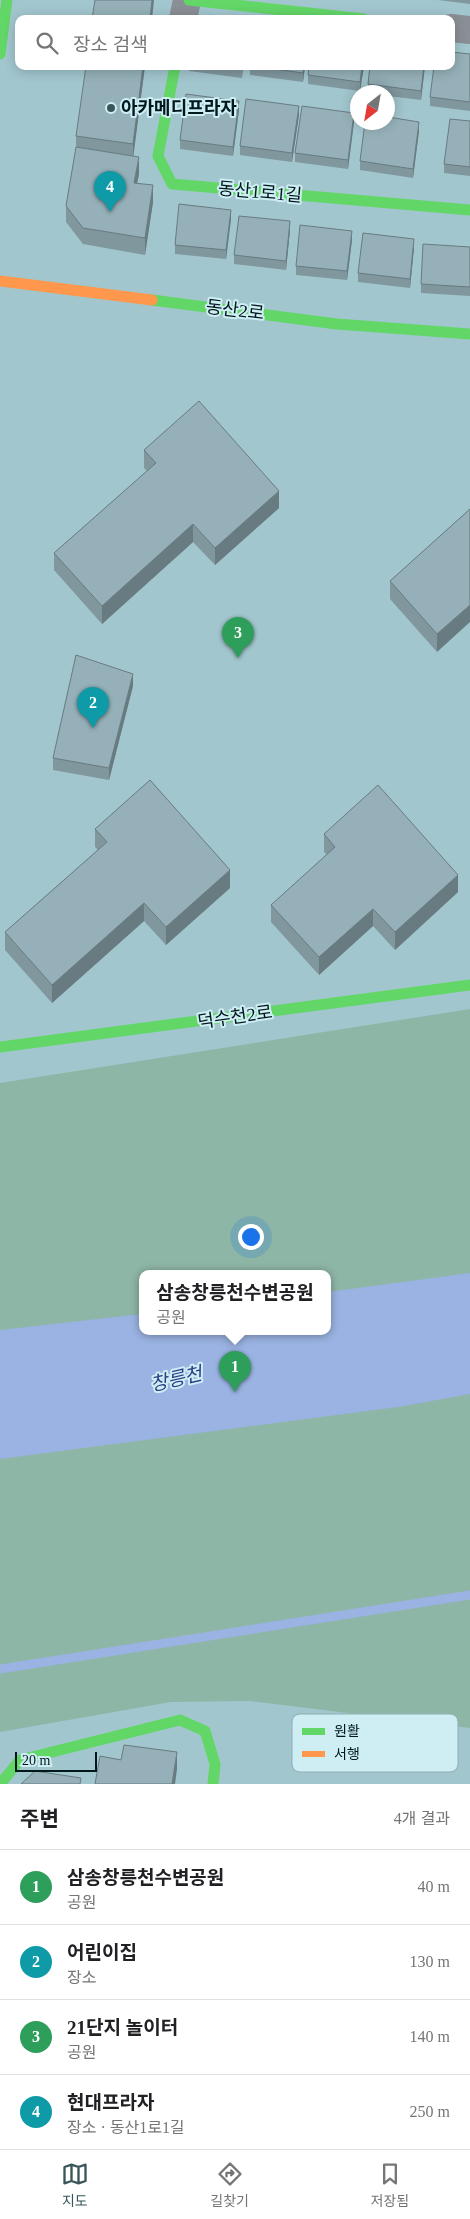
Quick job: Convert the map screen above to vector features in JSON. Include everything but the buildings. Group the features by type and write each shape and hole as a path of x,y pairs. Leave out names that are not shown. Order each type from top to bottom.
{"street":[{"path":"0,54 7,0"},
{"path":"184,15 188,0 327,15"},
{"path":"455,28 470,30"},
{"name":"동산1로1길","path":"174,70 158,156 172,184 470,210"},
{"name":"동산2로","path":"0,281 337,324 470,334"},
{"name":"덕수천2로","path":"0,1048 470,985"},
{"path":"0,1784 20,1760 180,1720 205,1731 215,1764 213,1784"}],"green space":[{"path":"470,1009 470,1728 458,1727 458,1714 355,1714 249,1701 171,1702 0,1732 0,1083"}],"water":[{"name":"창릉천","path":"470,1273 470,1394 398,1407 0,1459 0,1330 139,1314 139,1335 331,1335 331,1292"}],"waterway":[{"path":"0,1669 470,1595"}],"traffic: fast":[{"path":"0,54 7,0"},
{"path":"189,0 327,15"},
{"path":"174,70 158,156 172,184 470,210"},
{"path":"152,300 337,324 470,334"},
{"path":"0,1047 470,985"},
{"path":"0,1784 20,1760 180,1720 205,1731 215,1764 213,1784"}],"traffic: slow":[{"path":"0,281 152,300"}],"place":[{"name":"아카메디프라자","path":"111,108"},
{"name":"현대프라자","path":"110,212"},
{"name":"21단지 놀이터","path":"238,658"},
{"name":"어린이집","path":"93,728"},
{"name":"삼송창릉천수변공원","path":"235,1392"}]}
